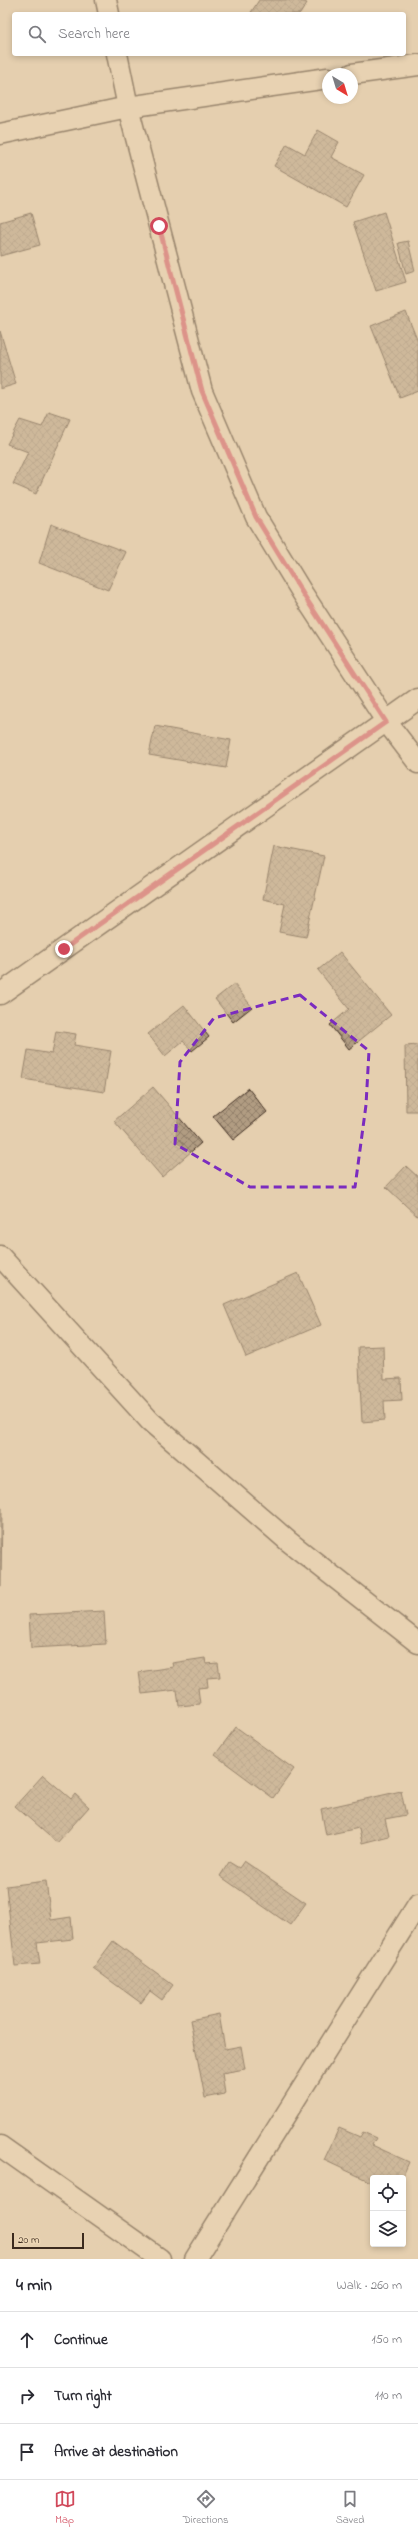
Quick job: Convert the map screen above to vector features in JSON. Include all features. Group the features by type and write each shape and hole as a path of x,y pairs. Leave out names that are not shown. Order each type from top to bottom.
{"street":[{"path":"106,0 109,12"},
{"path":"117,56 128,107 202,391 256,517 303,594 386,722 418,763"},
{"path":"358,73 418,65"},
{"path":"0,134 128,107 322,79"},
{"path":"0,994 418,699"},
{"path":"0,1256 150,1421 288,1541 418,1643"},
{"path":"195,2259 418,1904"},
{"path":"0,2146 160,2259"}],"highlighted area":[{"path":"300,995 369,1051 366,1105 355,1187 250,1187 175,1144 180,1062 214,1018"}],"building":[{"path":"259,0 296,0 307,3 301,12 251,12"},
{"path":"318,130 339,142 331,157 364,175 346,207 274,166 287,144 305,154"},
{"path":"384,212 406,282 376,291 353,222"},
{"path":"31,213 40,245 0,256 0,222"},
{"path":"408,241 415,271 406,274 398,243"},
{"path":"406,312 418,342 418,391 400,398 371,326"},
{"path":"0,331 16,384 0,389"},
{"path":"49,412 70,419 36,494 13,484 28,452 7,444 20,420 42,427"},
{"path":"51,524 126,552 108,590 39,563"},
{"path":"155,726 231,740 226,768 149,755"},
{"path":"274,846 324,856 306,937 279,932 285,904 263,899"},
{"path":"340,952 391,1015 349,1049 330,1025 349,1009 318,970"},
{"path":"234,984 252,1007 233,1022 215,999"},
{"path":"184,1005 209,1037 192,1051 183,1041 165,1056 148,1034"},
{"path":"56,1031 76,1034 74,1045 111,1051 104,1092 23,1079 28,1050 52,1054"},
{"path":"418,1045 418,1111 406,1111 405,1046"},
{"path":"153,1087 201,1143 162,1177 114,1121"},
{"path":"248,1088 267,1112 233,1140 213,1116"},
{"path":"406,1166 418,1177 418,1217 386,1187"},
{"path":"298,1273 321,1325 246,1357 224,1305"},
{"path":"383,1346 384,1379 401,1378 402,1400 384,1401 385,1420 362,1422 358,1347"},
{"path":"0,1508 2,1508 1,1586 0,1586"},
{"path":"104,1611 106,1644 31,1648 29,1615"},
{"path":"205,1658 206,1664 218,1663 220,1677 207,1678 208,1687 198,1688 200,1704 179,1706 177,1690 142,1694 139,1672 173,1667 172,1663"},
{"path":"236,1727 294,1769 273,1798 215,1755"},
{"path":"43,1775 71,1799 75,1794 89,1807 57,1843 15,1806"},
{"path":"401,1791 406,1815 385,1819 389,1836 362,1843 359,1828 326,1835 321,1809"},
{"path":"244,1861 306,1903 290,1925 220,1876 229,1862 239,1868"},
{"path":"46,1881 51,1920 71,1917 73,1939 37,1943 40,1964 15,1966 6,1886"},
{"path":"113,1941 173,1985 162,2000 150,1991 141,2003 93,1968"},
{"path":"219,2014 225,2049 241,2046 245,2069 222,2073 225,2094 205,2098 190,2020"},
{"path":"339,2128 360,2137 363,2132 376,2138 372,2145 409,2162 403,2175 370,2175 370,2182 324,2160"}],"route":[{"path":"64,949 386,722 303,594 256,517 202,391 159,226"}]}
